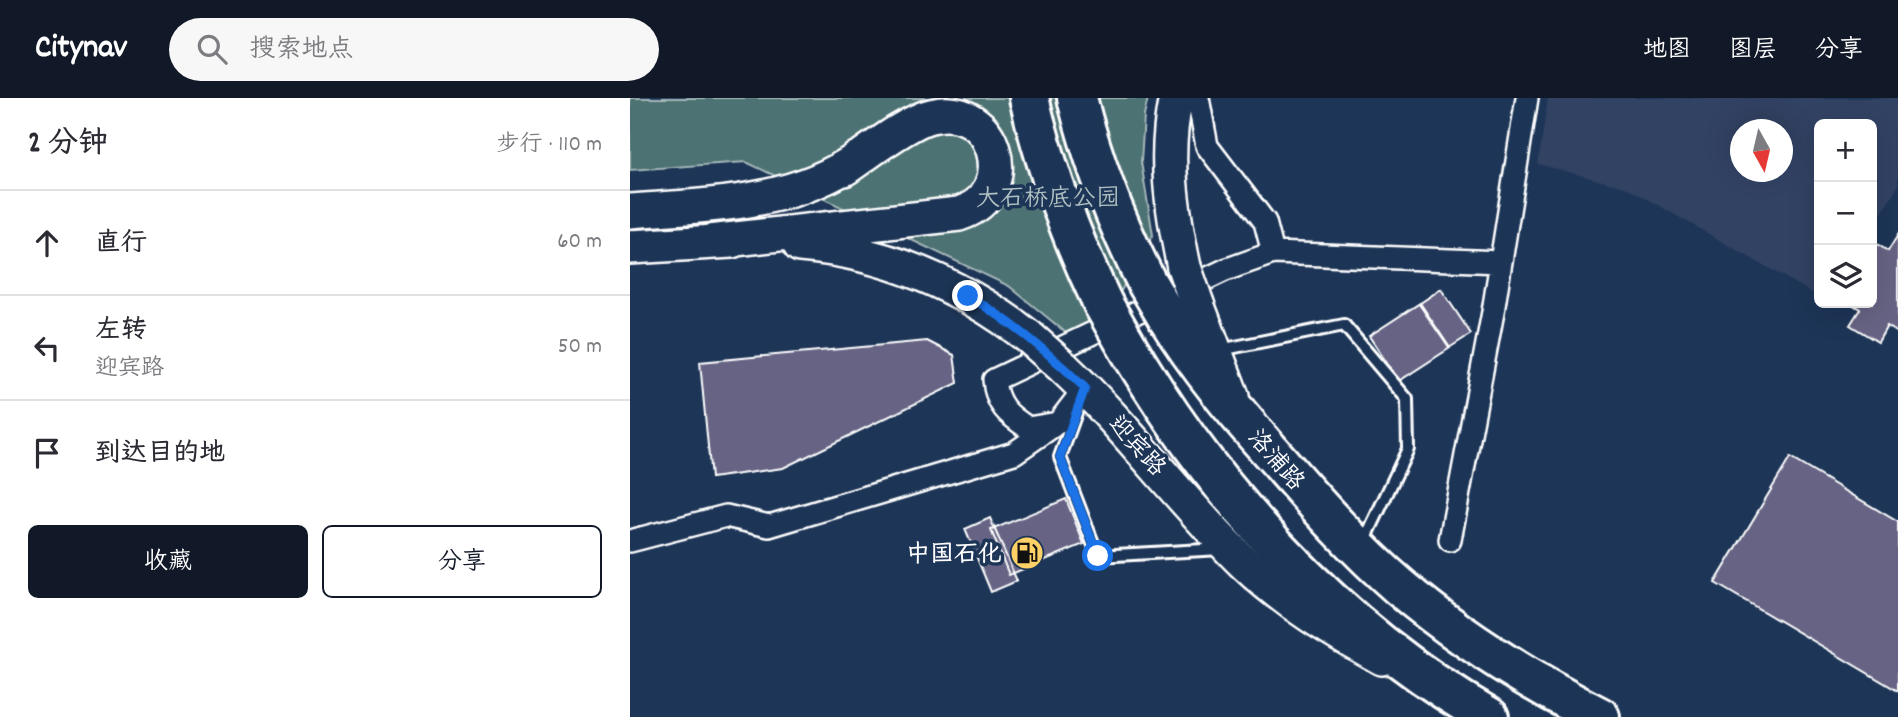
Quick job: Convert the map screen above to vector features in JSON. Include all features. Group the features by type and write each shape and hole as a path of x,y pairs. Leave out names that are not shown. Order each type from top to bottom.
{"highway":[{"path":"1029,98 1037,134 1072,238 1123,338 1191,443 1256,523 1327,596 1387,648 1488,717"},
{"name":"洛浦路","path":"1077,98 1099,172 1147,283 1182,311 1209,380 1298,484 1360,550 1398,585 1469,640 1549,690 1600,717"}],"main road":[{"path":"844,169 875,143 913,98"},
{"path":"1176,98 1169,137 1168,164 1184,267 1182,311 1214,351 1239,415"},
{"path":"630,211 729,203 769,196 811,184 844,169 918,120 941,114 960,115 981,128 991,142 995,159 994,177 988,194 978,206 960,214 709,242"},
{"name":"迎宾路","path":"630,247 758,241 809,246 888,261 920,272 968,296 993,310 1029,337 1074,377 1230,548 1262,579 1313,618 1488,717"}],"street":[{"path":"1198,98 1207,146 1265,222 1273,253"},
{"path":"1450,540 1501,262 1527,98"},
{"path":"1058,423 1028,428 1006,414 995,394 994,380 1225,270 1273,253 1501,262"},
{"path":"630,541 726,516 769,526 1014,453 1058,423 1074,377"}],"lane":[{"path":"1214,351 1344,325 1407,399 1408,449 1360,550"},
{"path":"1074,377 1060,457 1098,556 1230,548"}],"shaded area":[{"path":"1548,98 1898,98 1898,186 1877,222 1877,119 1814,119 1814,294 1628,188 1538,164"}],"green space":[{"name":"大石桥底公园","path":"630,98 1148,98 1141,162 1153,235 1087,350 1009,286 746,162 630,170"}],"building":[{"path":"1898,235 1898,333 1887,326 1878,342 1850,325 1858,308 1877,308 1877,244 1888,251"},
{"path":"1441,289 1471,334 1449,348 1419,304"},
{"path":"1420,303 1450,348 1399,381 1369,336"},
{"path":"927,341 954,355 958,383 783,468 711,478 700,362"},
{"path":"1790,458 1898,522 1898,691 1715,583"},
{"path":"1066,499 1084,544 1009,575 991,530"},
{"path":"990,518 1017,581 991,592 965,529"}],"place":[{"name":"中国石化","path":"1027,553"}],"route":[{"path":"968,296 993,310 1029,337 1085,388 1060,457 1098,556"}]}
